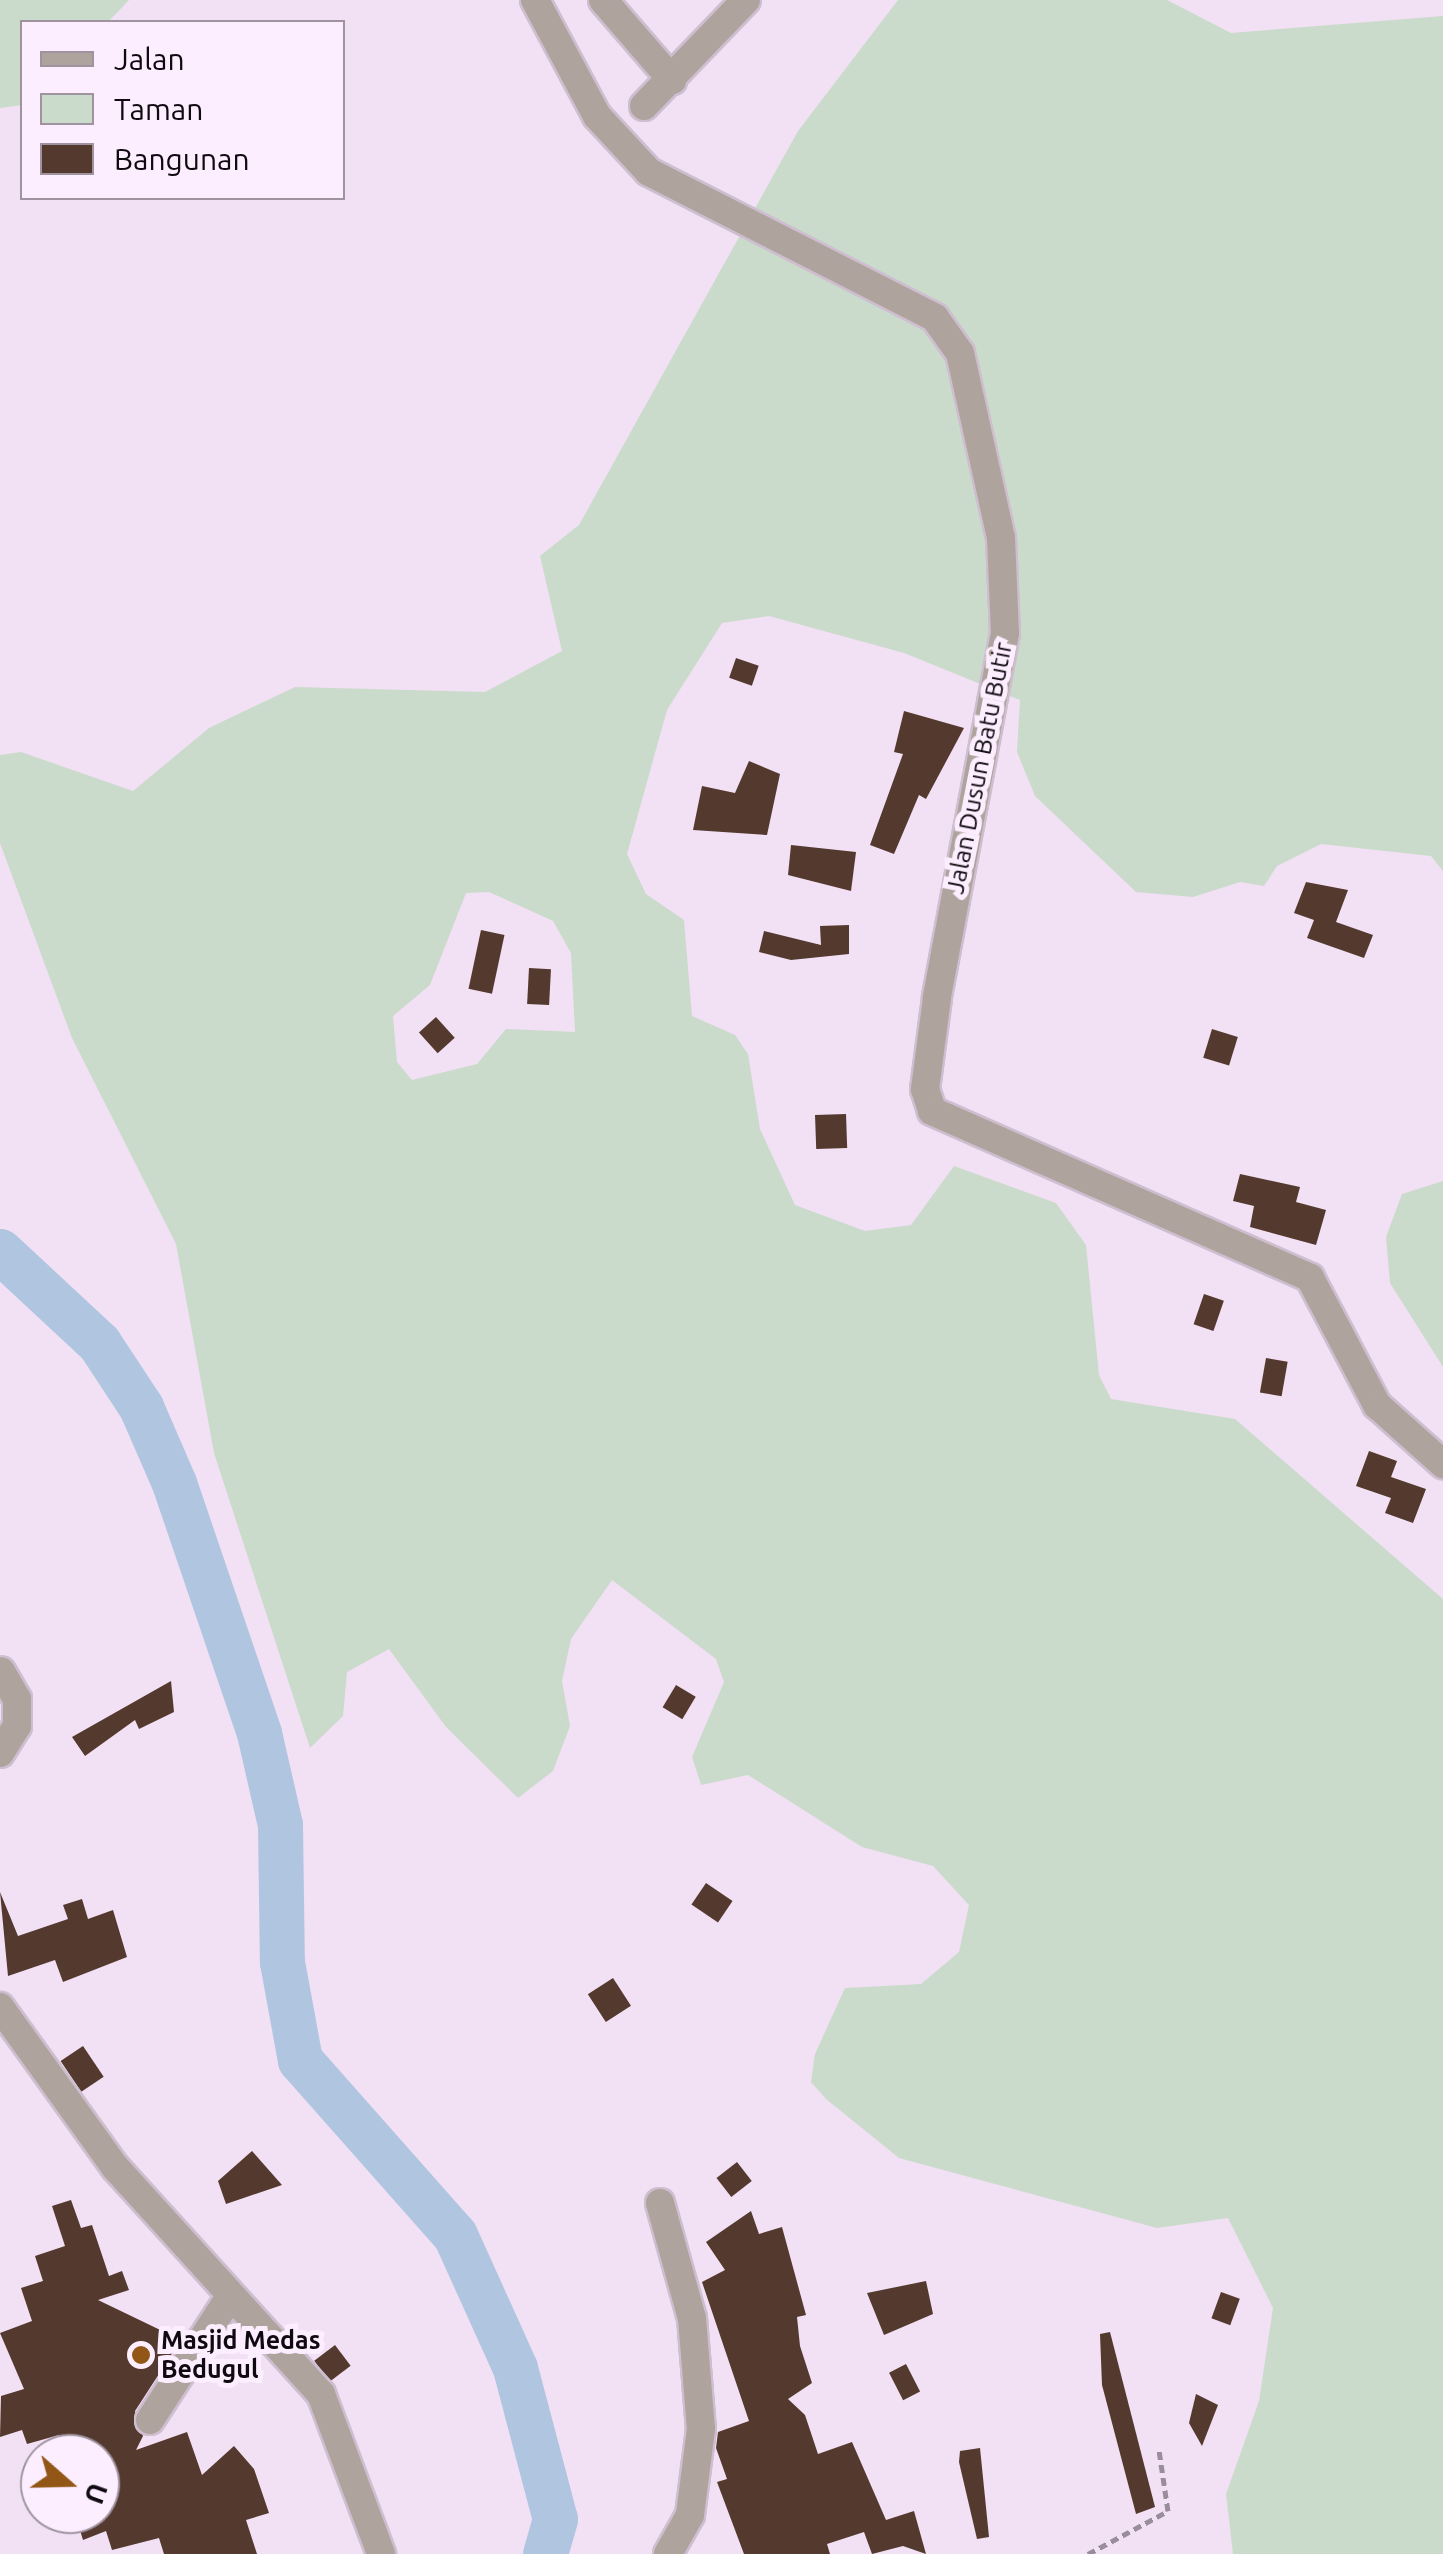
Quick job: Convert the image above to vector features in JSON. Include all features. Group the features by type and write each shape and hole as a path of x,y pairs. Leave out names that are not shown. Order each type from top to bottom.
{"street":[{"name":"Jalan Dusun Batu Butir","path":"535,0 586,100 649,172 935,318 960,353 1001,538 1005,633 937,998 925,1089 932,1111 1310,1278 1378,1405 1443,1464"},
{"path":"602,0 672,80"},
{"path":"644,106 746,0"},
{"path":"0,1753 16,1726 17,1699 1,1670"},
{"path":"0,2007 67,2110 230,2297 321,2394 381,2554"},
{"path":"660,2203 692,2318 701,2429 690,2515 668,2554"},
{"path":"150,2420 230,2297"}],"path":[{"path":"1088,2554 1168,2510 1159,2450"}],"green space":[{"path":"0,0 129,0 110,20 20,20 20,105 0,108"},
{"path":"898,0 1167,0 1231,33 1443,16 1443,871 1431,856 1321,844 1277,866 1264,886 1240,882 1193,897 1136,892 1035,796 1017,752 1020,700 904,653 769,616 722,623 667,710 627,854 646,894 684,920 692,1016 735,1035 748,1054 760,1129 795,1205 865,1231 911,1225 954,1166 1056,1203 1086,1245 1099,1375 1111,1399 1235,1419 1443,1599 1443,2554 1233,2554 1226,2494 1259,2401 1273,2308 1228,2218 1157,2228 899,2158 826,2099 811,2082 815,2054 845,1988 921,1984 959,1952 969,1905 933,1866 862,1847 748,1775 701,1785 692,1757 724,1682 716,1659 612,1580 571,1639 562,1681 570,1726 553,1771 518,1798 446,1727 389,1649 347,1672 343,1716 310,1748 214,1453 176,1244 72,1038 0,843 0,755 21,752 133,791 209,728 295,687 485,692 562,651 540,556 579,525 798,131","holes":["489,892 553,921 571,953 575,1032 506,1029 477,1064 412,1080 397,1062 393,1016 430,985 466,893"]},
{"path":"1443,1181 1443,1367 1390,1283 1386,1237 1402,1194"}],"building":[{"path":"736,658 759,666 752,686 729,678"},
{"path":"904,711 964,728 926,799 919,795 894,854 870,845 903,754 894,752"},
{"path":"749,761 780,774 767,835 693,830 702,786 735,793"},
{"path":"791,845 856,852 851,891 788,875"},
{"path":"1306,882 1348,890 1336,922 1373,935 1364,958 1307,938 1314,920 1294,913"},
{"path":"849,925 849,954 791,960 759,952 764,931 821,945 820,926"},
{"path":"481,930 504,935 492,994 469,989"},
{"path":"529,968 551,969 549,1005 527,1004"},
{"path":"436,1017 455,1038 438,1053 419,1032"},
{"path":"1212,1029 1238,1037 1229,1066 1203,1058"},
{"path":"846,1114 847,1148 816,1149 815,1115"},
{"path":"1240,1174 1300,1187 1296,1202 1326,1210 1316,1245 1250,1227 1254,1206 1233,1201"},
{"path":"1204,1294 1224,1301 1213,1331 1194,1324"},
{"path":"1266,1358 1288,1362 1282,1396 1260,1392"},
{"path":"1369,1451 1397,1461 1391,1477 1426,1489 1413,1523 1385,1513 1391,1498 1356,1486"},
{"path":"171,1681 174,1712 139,1729 135,1720 85,1756 72,1737"},
{"path":"676,1685 696,1697 682,1719 663,1707"},
{"path":"706,1883 733,1901 718,1922 691,1905"},
{"path":"0,1892 18,1936 68,1919 63,1905 82,1899 88,1919 113,1910 127,1957 63,1982 55,1960 8,1976"},
{"path":"613,1978 631,2006 606,2022 588,1994"},
{"path":"83,2046 104,2077 81,2092 61,2061"},
{"path":"252,2151 282,2185 226,2204 218,2181"},
{"path":"737,2162 752,2181 731,2197 717,2178"},
{"path":"71,2200 81,2228 92,2225 109,2276 122,2271 129,2290 98,2300 181,2340 135,2411 143,2436 136,2450 187,2432 202,2475 234,2446 254,2469 269,2513 246,2520 257,2554 164,2554 159,2538 112,2550 107,2534 120,2534 120,2434 23,2434 22,2430 0,2437 1,2396 24,2389 0,2333 32,2321 21,2288 43,2281 35,2256 65,2246 52,2206"},
{"path":"751,2211 759,2234 782,2227 806,2315 797,2317 800,2346 812,2383 788,2399 805,2415 818,2454 852,2442 886,2520 914,2511 926,2554 903,2546 872,2554 864,2532 827,2544 830,2554 744,2554 717,2482 727,2479 716,2448 718,2432 749,2421 702,2282 725,2270 706,2242"},
{"path":"926,2281 933,2314 884,2335 867,2293"},
{"path":"1221,2292 1240,2299 1230,2325 1211,2318"},
{"path":"1110,2332 1155,2507 1136,2514 1102,2385 1100,2334"},
{"path":"335,2345 351,2366 330,2381 314,2361"},
{"path":"906,2364 920,2392 903,2400 889,2373"},
{"path":"1196,2394 1218,2405 1202,2446 1189,2423"},
{"path":"980,2448 989,2537 977,2539 959,2462 960,2451"}],"waterway":[{"path":"0,1251 99,1343 141,1407 174,1483 259,1733 280,1825 282,1962 300,2060 455,2235 515,2368 555,2519 545,2554"}],"place":[{"name":"Masjid Medas Bedugul","path":"141,2355"}]}
